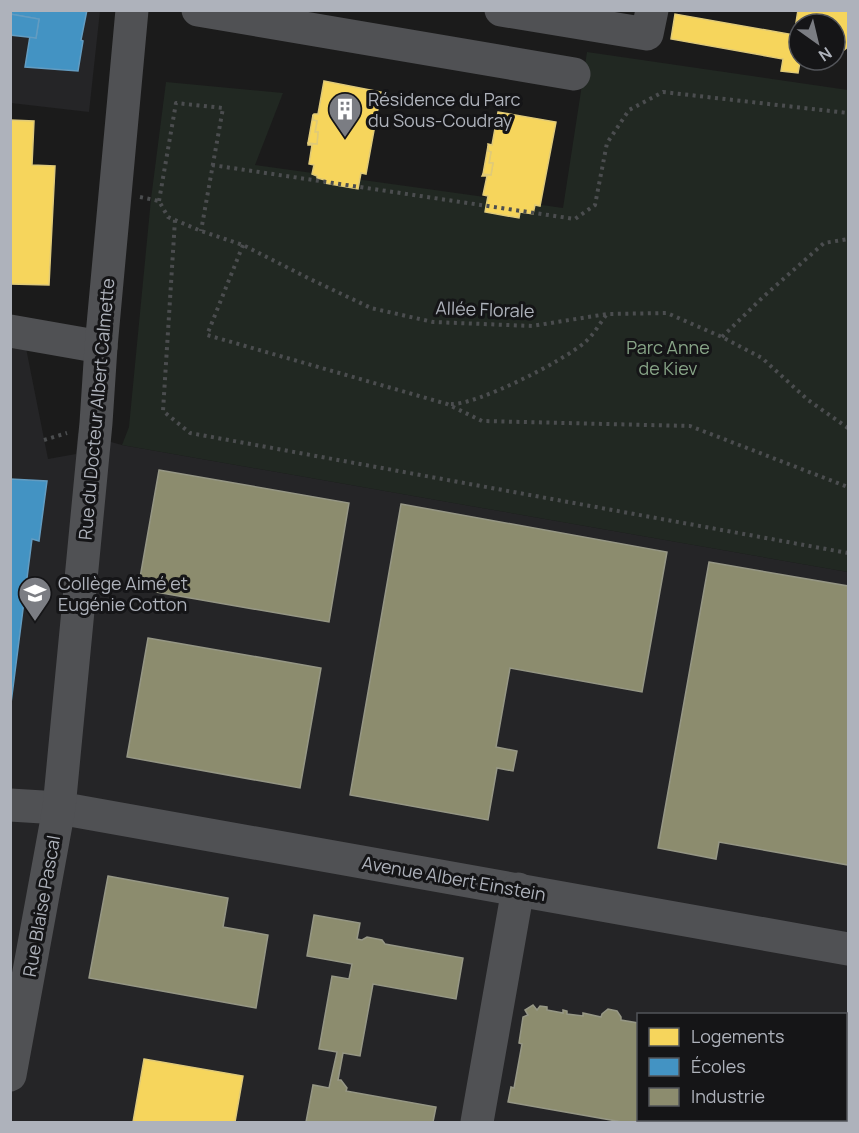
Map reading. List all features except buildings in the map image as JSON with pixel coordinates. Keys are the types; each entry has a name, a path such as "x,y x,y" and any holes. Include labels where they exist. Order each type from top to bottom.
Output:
{"street":[{"name":"Rue du Docteur Albert Calmette","path":"59,808 95,435 132,10"},
{"path":"198,10 574,74"},
{"path":"501,10 647,34 652,10"},
{"path":"10,331 101,347"},
{"name":"Avenue Albert Einstein","path":"10,806 59,808 849,949"},
{"name":"Rue Blaise Pascal","path":"10,1075 59,808"},
{"path":"477,1122 518,889"}],"path":[{"path":"213,165 575,219 595,205 607,143 629,110 663,92 849,113"},
{"path":"116,193 159,201 176,103 223,108 201,231"},
{"name":"Allée Florale","path":"159,201 168,217 243,245 371,308 434,322 532,326 607,314 667,313 722,337 762,358 808,400 849,428"},
{"path":"175,220 163,411 190,433 849,553"},
{"path":"722,337 824,243 849,238"},
{"path":"243,245 207,335 447,404 482,421 690,426 849,487"},
{"path":"447,404 459,404 501,389 554,362 584,343 607,314"}],"shaded area":[{"path":"11,11 100,11 89,112 11,103"},
{"path":"10,345 26,348 48,459 76,454 78,433 122,445 848,572 848,1122 11,1122"}],"green space":[{"name":"Parc Anne de Kiev","path":"587,52 848,90 848,572 122,445 129,427 151,199 166,82 283,93 255,165 563,208"}],"place":[{"name":"Résidence du Parc du Sous-Coudray","path":"345,138"},
{"name":"Collège Aimé et Eugénie Cotton","path":"35,622"}]}
